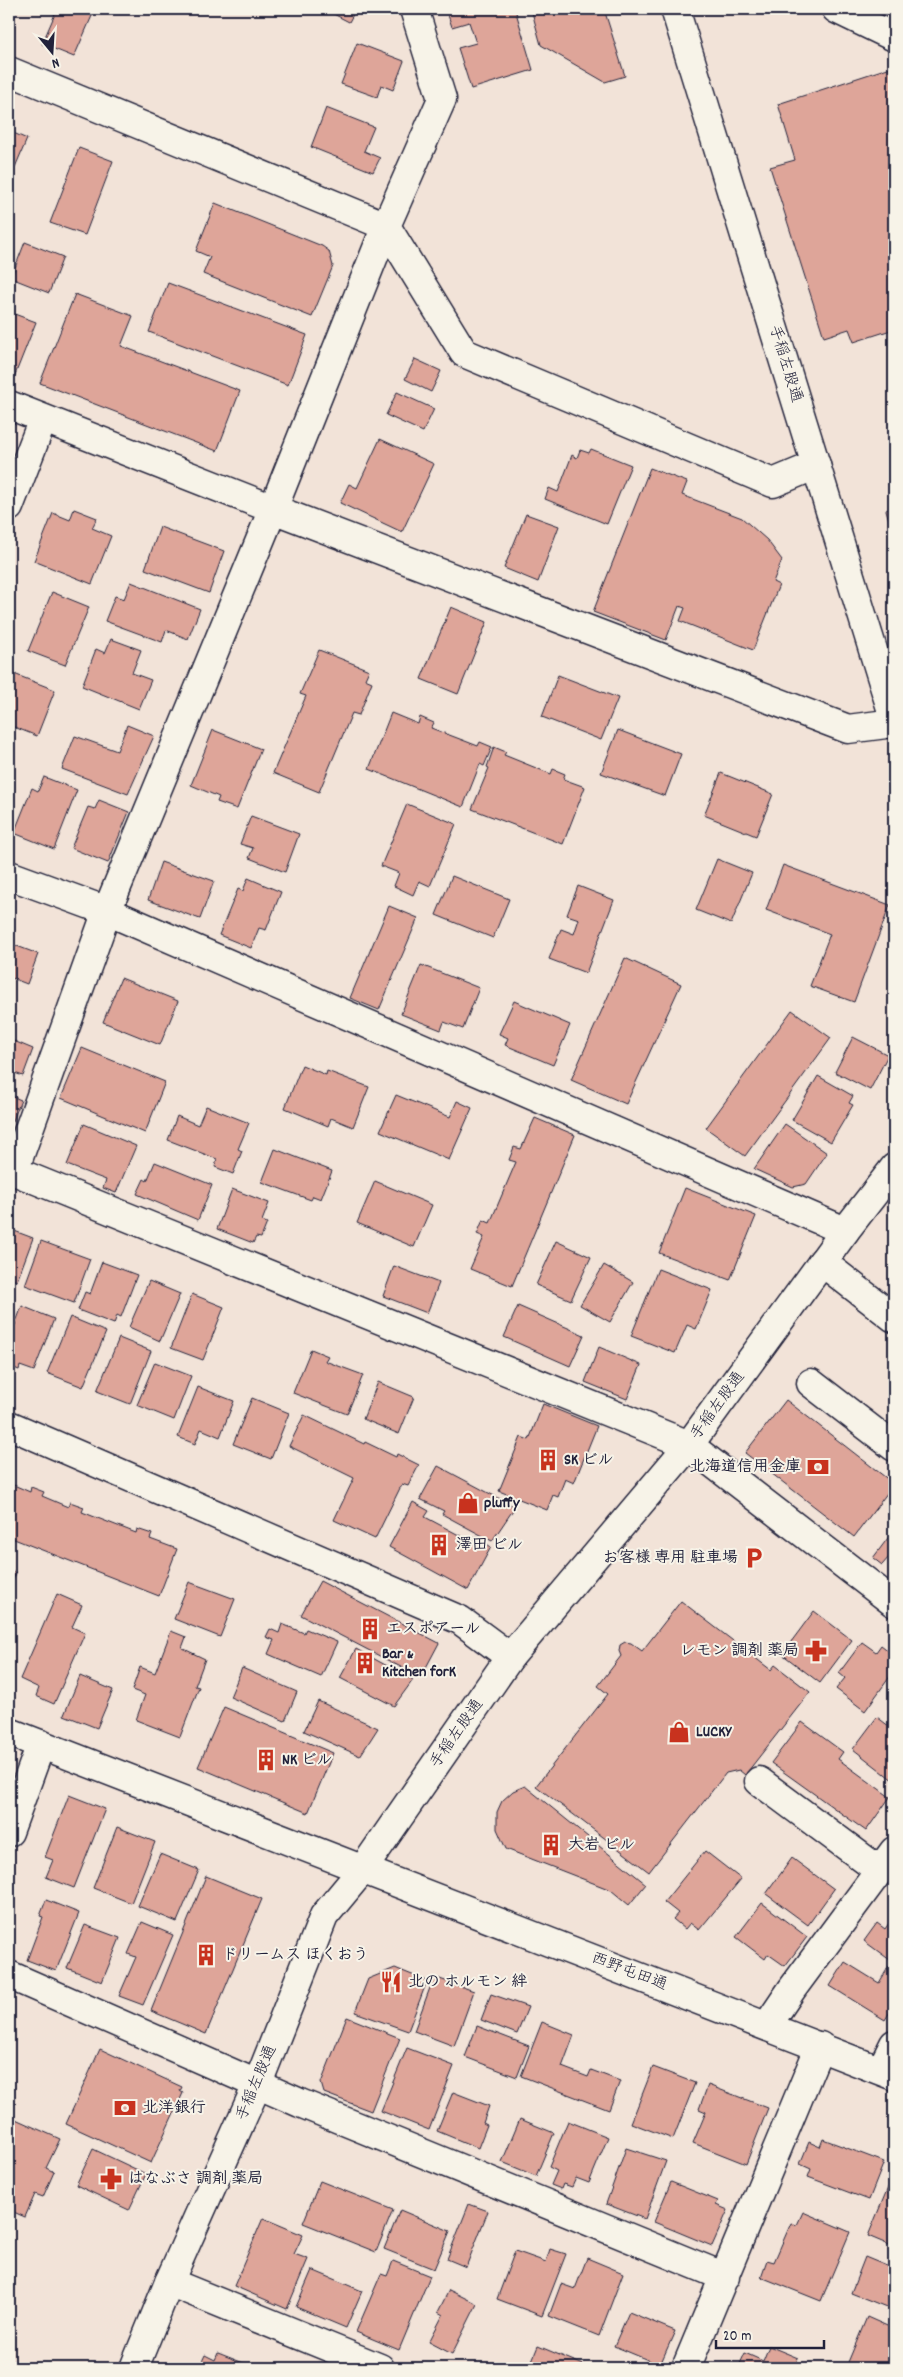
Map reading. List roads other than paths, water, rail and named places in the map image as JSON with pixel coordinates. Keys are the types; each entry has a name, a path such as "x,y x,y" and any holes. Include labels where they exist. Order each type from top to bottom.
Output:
{"street":[{"path":"414,9 442,99 386,226 274,509 106,911 11,1170 689,1445 894,1603"},
{"name":"手稲左股通","path":"675,9 894,718"},
{"path":"836,9 894,37"},
{"path":"9,71 386,226 464,353 773,483 816,465"},
{"path":"9,405 848,730 894,723"},
{"path":"9,507 44,418"},
{"path":"9,875 106,911 845,1231"},
{"name":"手稲左股通","path":"134,2368 169,2282 258,2083 324,1916 363,1869 510,1657 689,1445 822,1262 894,1168"},
{"path":"822,1262 894,1318"},
{"path":"810,1383 894,1447"},
{"path":"9,1425 460,1620 510,1657"},
{"name":"西野屯田通","path":"9,1732 888,2073"},
{"path":"9,1832 41,1744"},
{"path":"759,1781 887,1861 792,1989 767,2026"},
{"path":"9,1975 300,2103 725,2277"},
{"path":"888,2073 894,2044"},
{"path":"686,2368 820,2046"},
{"path":"169,2282 380,2368"}],"place":[{"name":"SK ビル","path":"548,1460"},
{"name":"北海道信用金庫","path":"818,1467"},
{"name":"pluffy","path":"468,1503"},
{"name":"澤田 ビル","path":"439,1545"},
{"name":"お客様 専用 駐車場","path":"754,1558"},
{"name":"エスポアール","path":"370,1629"},
{"name":"レモン 調剤 薬局","path":"816,1651"},
{"name":"Bar & Kitchen forK","path":"365,1663"},
{"name":"LUCKY","path":"679,1732"},
{"name":"NK ビル","path":"266,1760"},
{"name":"大岩 ビル","path":"551,1845"},
{"name":"ドリームス ほくおう","path":"206,1955"},
{"name":"北の ホルモン 絆","path":"391,1982"},
{"name":"北洋銀行","path":"125,2108"},
{"name":"はなぶさ 調剤 薬局","path":"111,2179"}]}
